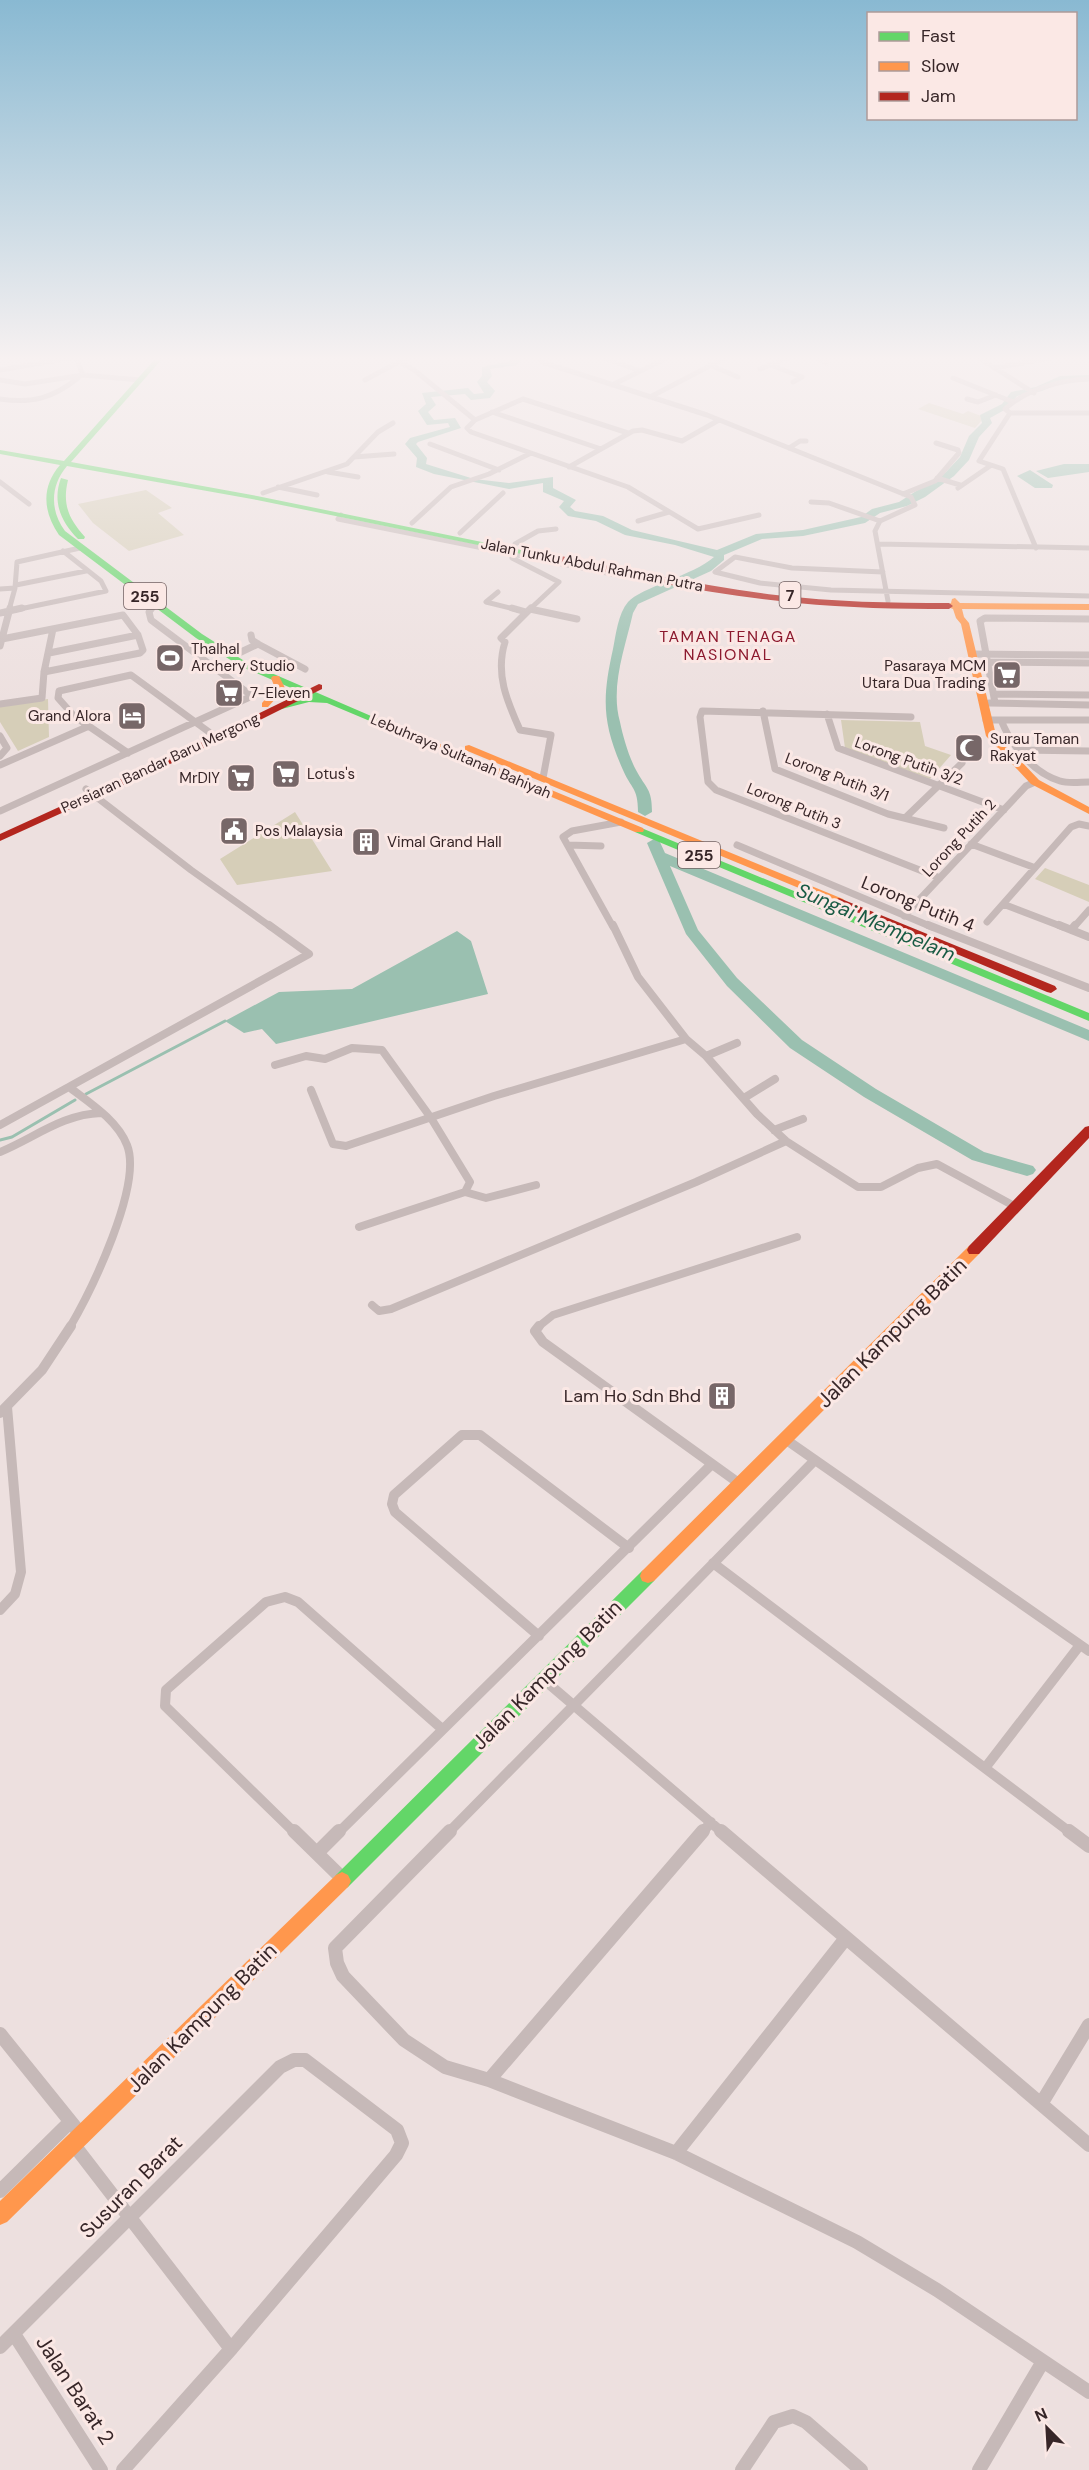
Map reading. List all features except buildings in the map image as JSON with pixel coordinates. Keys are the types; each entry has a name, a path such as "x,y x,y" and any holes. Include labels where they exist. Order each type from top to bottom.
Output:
{"main road":[{"path":"55,473 59,479"},
{"path":"59,479 63,473"},
{"path":"59,479 73,473"},
{"name":"Jalan Tunku Abdul Rahman Putra","path":"127,473 637,574 792,591 887,596 962,611"},
{"name":"Jalan Tunku Abdul Rahman Putra","path":"141,473 270,490 460,533 510,549 820,603 935,607 962,611 1035,599 1089,602"},
{"name":"Lebuhraya Sultanah Bahiyah","path":"59,479 48,497 50,513 55,526 80,548 199,636 243,664 276,678 310,687 543,778 1089,1017"},
{"name":"Lebuhraya Sultanah Bahiyah","path":"59,479 59,503 73,531 241,652 340,705 621,822 1089,1005"},
{"path":"962,611 971,614 996,607 1089,607"},
{"path":"962,611 983,655 988,703 987,720 996,744 1035,782 1089,811"},
{"path":"269,707 280,688 276,678"},
{"name":"Persiaran Bandar Baru Mergong","path":"0,829 90,792 310,687"},
{"path":"269,707 309,699 340,705"},
{"name":"Persiaran Bandar Baru Mergong","path":"0,838 209,732 269,707"},
{"name":"Jalan Kampung Batin","path":"0,2215 79,2141 740,1484 1016,1207 1089,1130"}],"street":[{"path":"270,490 318,473"},
{"path":"337,473 358,477"},
{"path":"412,523 451,487 490,473"},
{"path":"587,473 628,487 694,528 702,529 759,514"},
{"path":"811,502 828,503 880,521 915,505 913,499 852,473"},
{"path":"903,494 940,480 944,473"},
{"path":"940,480 959,487 979,473"},
{"path":"1006,473 1036,548"},
{"path":"0,482 28,504"},
{"path":"270,490 317,495"},
{"path":"460,533 503,493"},
{"path":"638,521 669,512"},
{"path":"880,521 875,531 887,596 1035,599 1089,596"},
{"path":"543,778 551,735 520,730 501,676 501,655 505,642 501,638 559,582 510,549 538,531 556,530"},
{"path":"878,544 1089,548"},
{"path":"44,672 140,653 142,650 138,635 123,615 1,642 15,587 17,562 80,548"},
{"path":"0,613 106,591 101,581 63,551"},
{"path":"792,591 715,572 729,558 735,557 792,568 883,572"},
{"path":"0,589 87,571"},
{"path":"498,592 486,602 576,618"},
{"path":"0,811 252,696 149,617 149,612 156,603"},
{"path":"988,703 994,694 983,655 980,621 982,619 1089,619"},
{"path":"0,704 42,698 44,672 53,629"},
{"path":"49,654 138,635"},
{"path":"251,635 252,640 258,644 305,669"},
{"path":"176,638 199,636"},
{"path":"241,652 258,644"},
{"path":"983,655 1089,653"},
{"path":"983,655 1089,663"},
{"path":"128,753 74,716 58,698 59,691 131,675 209,732"},
{"path":"994,694 1089,696"},
{"path":"988,703 1089,705"},
{"name":"Lorong Putih 3","path":"763,711 702,711 700,717 710,786 940,878"},
{"path":"763,711 911,717"},
{"name":"Lorong Putih 3/1","path":"763,711 775,769 936,829 944,828"},
{"name":"Lorong Putih 3/2","path":"827,714 838,748 1004,810"},
{"path":"987,720 1089,720"},
{"path":"1001,720 1006,734 1019,750 1051,777 1063,782 1089,782"},
{"path":"0,765 89,726"},
{"path":"0,736 7,748 0,756"},
{"path":"1019,750 1089,751"},
{"path":"905,818 963,763"},
{"name":"Lorong Putih 2","path":"904,916 1026,786 1035,782"},
{"path":"0,1125 309,954 191,870 90,792"},
{"path":"621,822 572,831 563,837 619,937 638,977 686,1039 706,1056 774,1130 786,1141 858,1187 872,1190 886,1187 927,1165 937,1164 1016,1207"},
{"path":"987,922 1033,867 1071,827 1079,824 1089,826"},
{"path":"971,844 1033,867"},
{"path":"568,845 601,846"},
{"name":"Lorong Putih 4","path":"737,845 904,916 1089,988"},
{"path":"1003,904 1089,937"},
{"path":"1071,930 1089,910"},
{"path":"311,1090 333,1144 339,1146 494,1096 686,1039"},
{"path":"706,1056 736,1043"},
{"path":"275,1065 315,1053 325,1059 345,1050 375,1047 384,1052 431,1118 470,1182 465,1192"},
{"path":"744,1098 775,1079"},
{"path":"0,1610 16,1593 21,1572 3,1410 30,1384 58,1347 106,1256 120,1216 131,1166 128,1144 101,1113 69,1087"},
{"path":"0,1152 15,1147 70,1116 86,1112 101,1113"},
{"path":"774,1130 803,1119"},
{"path":"372,1305 379,1311 391,1309 696,1182 786,1141"},
{"path":"359,1227 465,1192 479,1197 494,1198 536,1185"},
{"path":"740,1484 543,1342 535,1331 539,1325 553,1315 797,1237"},
{"path":"539,1636 395,1512 392,1504 394,1495 462,1435 480,1435 629,1548"},
{"path":"784,1439 1085,1648 985,1768"},
{"path":"815,1460 335,1948 337,1963 343,1976 405,2040 445,2067 489,2080 676,2153 857,2242 937,2290 1042,2363 1089,2392"},
{"path":"317,1853 441,1728 539,1636 712,1464"},
{"path":"713,1563 1089,1846"},
{"path":"342,1878 165,1706 166,1690 266,1602 285,1597 298,1602 441,1728"},
{"path":"543,1679 1089,2145"},
{"path":"489,2080 711,1822"},
{"path":"676,2153 846,1938"},
{"path":"1041,2104 1089,2025"},
{"path":"0,2034 70,2122 79,2141 130,2217 231,2349 123,2470"},
{"name":"Susuran Barat","path":"0,2347 280,2067 294,2060 305,2060 397,2130 402,2143 396,2155 231,2349"},
{"path":"0,2192 70,2122"},
{"name":"Jalan Barat 2","path":"14,2334 101,2470"},
{"path":"979,2470 1042,2363"},
{"path":"742,2470 774,2422 793,2416 806,2422 861,2470"}],"shaded area":[{"path":"1023,473 1035,473 1053,485 1052,488 1035,488 1017,476"},
{"path":"1040,473 1080,473 1048,478"},
{"path":"146,490 172,508 158,513 184,535 129,551 93,523 78,504"},
{"path":"48,699 49,737 18,751 0,722 0,705"},
{"path":"841,720 920,722 925,746 951,755 930,779 845,748"},
{"path":"295,812 332,871 237,885 220,859"},
{"path":"1045,868 1089,885 1089,902 1035,879"},
{"path":"457,931 471,941 488,994 276,1044 262,1029 244,1033 225,1021 279,992 352,989"}],"waterway":[{"path":"444,473 469,479"},
{"path":"718,554 760,536 803,533 865,520 876,511 903,504 921,495 950,473"},
{"path":"478,481 509,486 549,479 547,490 571,500 564,507 572,514 599,518 629,533 677,542 718,554"},
{"name":"Sungai Mempelam","path":"645,812 645,798 639,782 630,772 613,722 610,704 611,685 627,613 634,602 707,569 720,558 718,554"},
{"name":"Sungai Mempelam","path":"654,843 659,856"},
{"name":"Sungai Mempelam","path":"659,856 1089,1036"},
{"path":"659,856 691,931 732,982 796,1044 870,1093 978,1156 1027,1170"},
{"path":"86,1094 225,1021"},
{"path":"0,1140 12,1137 75,1100"}],"traffic: fast":[{"path":"58,473 52,487 50,503 53,518 62,533 199,636 243,664 380,722"},
{"path":"119,473 257,498 556,558"},
{"path":"64,480 61,497 63,512 70,525 81,537"},
{"path":"273,710 309,699 323,701"},
{"path":"639,830 1089,1017"},
{"path":"342,1881 648,1576"}],"traffic: slow":[{"path":"955,601 960,618 965,623 991,736 1035,782 1089,811"},
{"path":"949,606 1089,607"},
{"path":"265,705 280,688 276,678"},
{"path":"380,722 639,830"},
{"path":"469,748 839,901"},
{"path":"648,1576 974,1250"},
{"path":"0,2215 342,1881"}],"traffic: jam":[{"path":"556,558 638,575 776,598 862,605 949,606"},
{"path":"0,838 188,752 319,687"},
{"path":"839,901 1051,989"},
{"path":"974,1250 1089,1130"}],"place":[{"name":"Thalhal Archery Studio","path":"170,658"},
{"name":"Pasaraya MCM Utara Dua Trading","path":"1007,675"},
{"name":"7-Eleven","path":"229,693"},
{"name":"Grand Alora","path":"132,716"},
{"name":"Surau Taman Rakyat","path":"969,748"},
{"name":"Lotus's","path":"286,774"},
{"name":"MrDIY","path":"241,778"},
{"name":"Pos Malaysia","path":"234,831"},
{"name":"Vimal Grand Hall","path":"366,842"},
{"name":"Lam Ho Sdn Bhd","path":"722,1396"}],"district":[{"name":"TAMAN TENAGA NASIONAL","path":"728,645"}]}
